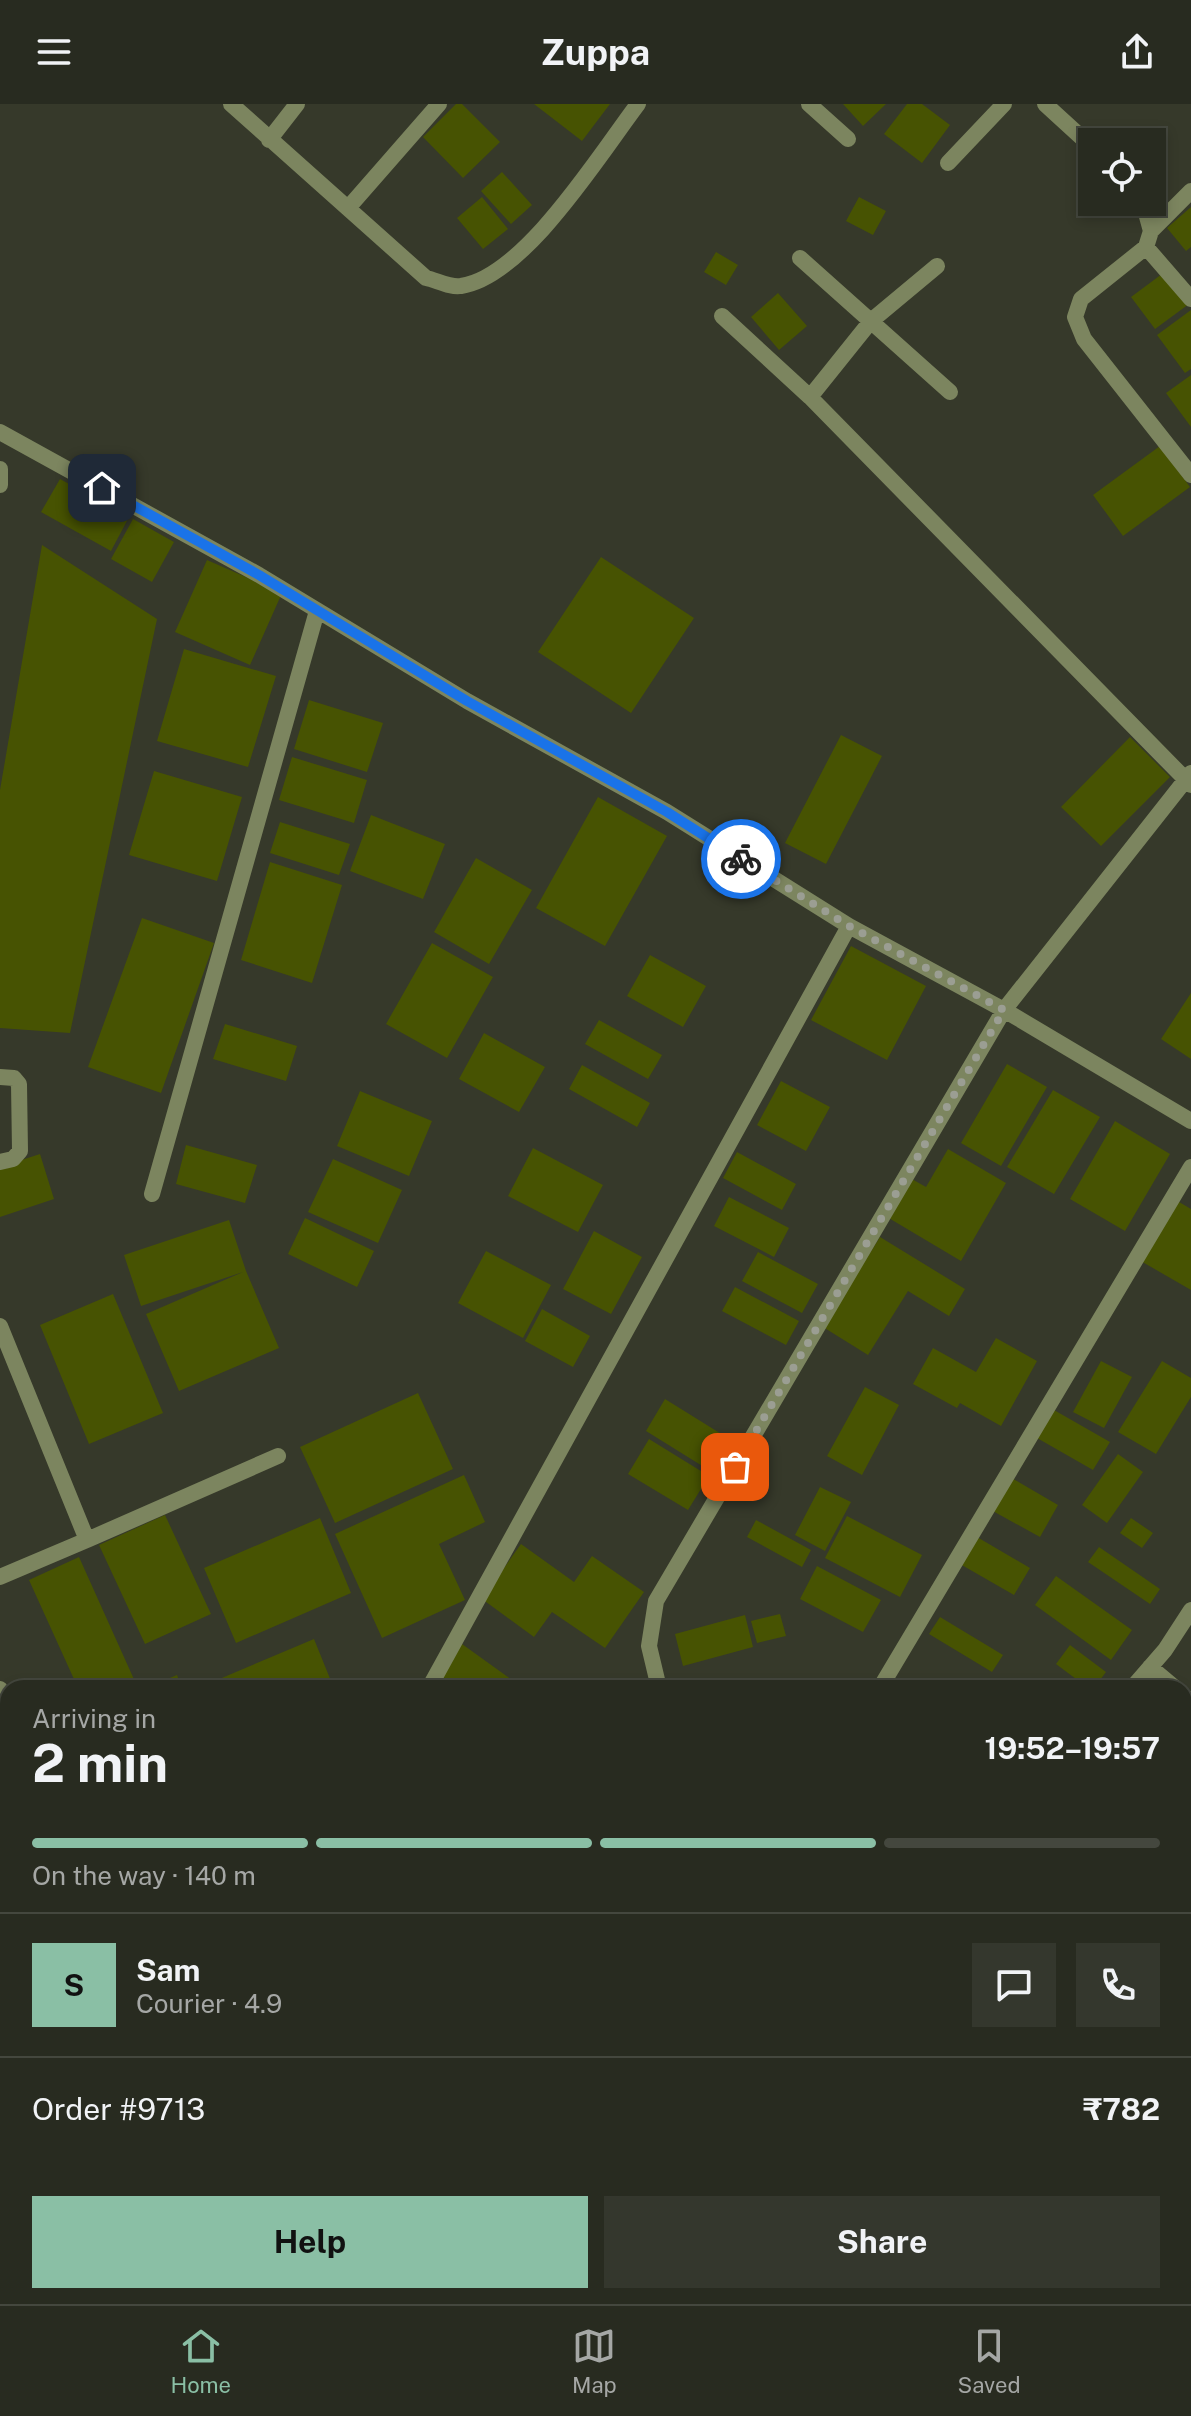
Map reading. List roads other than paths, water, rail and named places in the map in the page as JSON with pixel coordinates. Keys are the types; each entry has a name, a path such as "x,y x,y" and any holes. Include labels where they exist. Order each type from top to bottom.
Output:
{"street":[{"path":"231,104 426,278 459,287 486,278 527,248 638,104"},
{"path":"269,140 297,104"},
{"path":"348,208 439,104"},
{"path":"809,104 848,139"},
{"path":"948,163 1004,104"},
{"path":"1045,104 1078,134"},
{"path":"1191,191 1149,239 1081,299 1075,317 1084,339 1191,475"},
{"path":"1145,216 1149,239 1191,299"},
{"path":"800,258 950,392"},
{"path":"810,397 871,321 937,266"},
{"path":"657,1680 649,1646 656,1601 1004,1010 1189,779 810,397 722,316"},
{"path":"0,432 317,611 467,701 667,812 849,926 1004,1010 1191,1121"},
{"path":"0,469 0,485"},
{"path":"152,1194 317,611"},
{"path":"433,1680 849,926"},
{"path":"0,1077 14,1078 19,1084 20,1151 13,1159 0,1162"},
{"path":"885,1680 1191,1167"},
{"path":"0,1326 87,1540"},
{"path":"0,1577 278,1456"},
{"path":"1139,1680 1191,1610"},
{"path":"1150,1667 1165,1680"}]}
